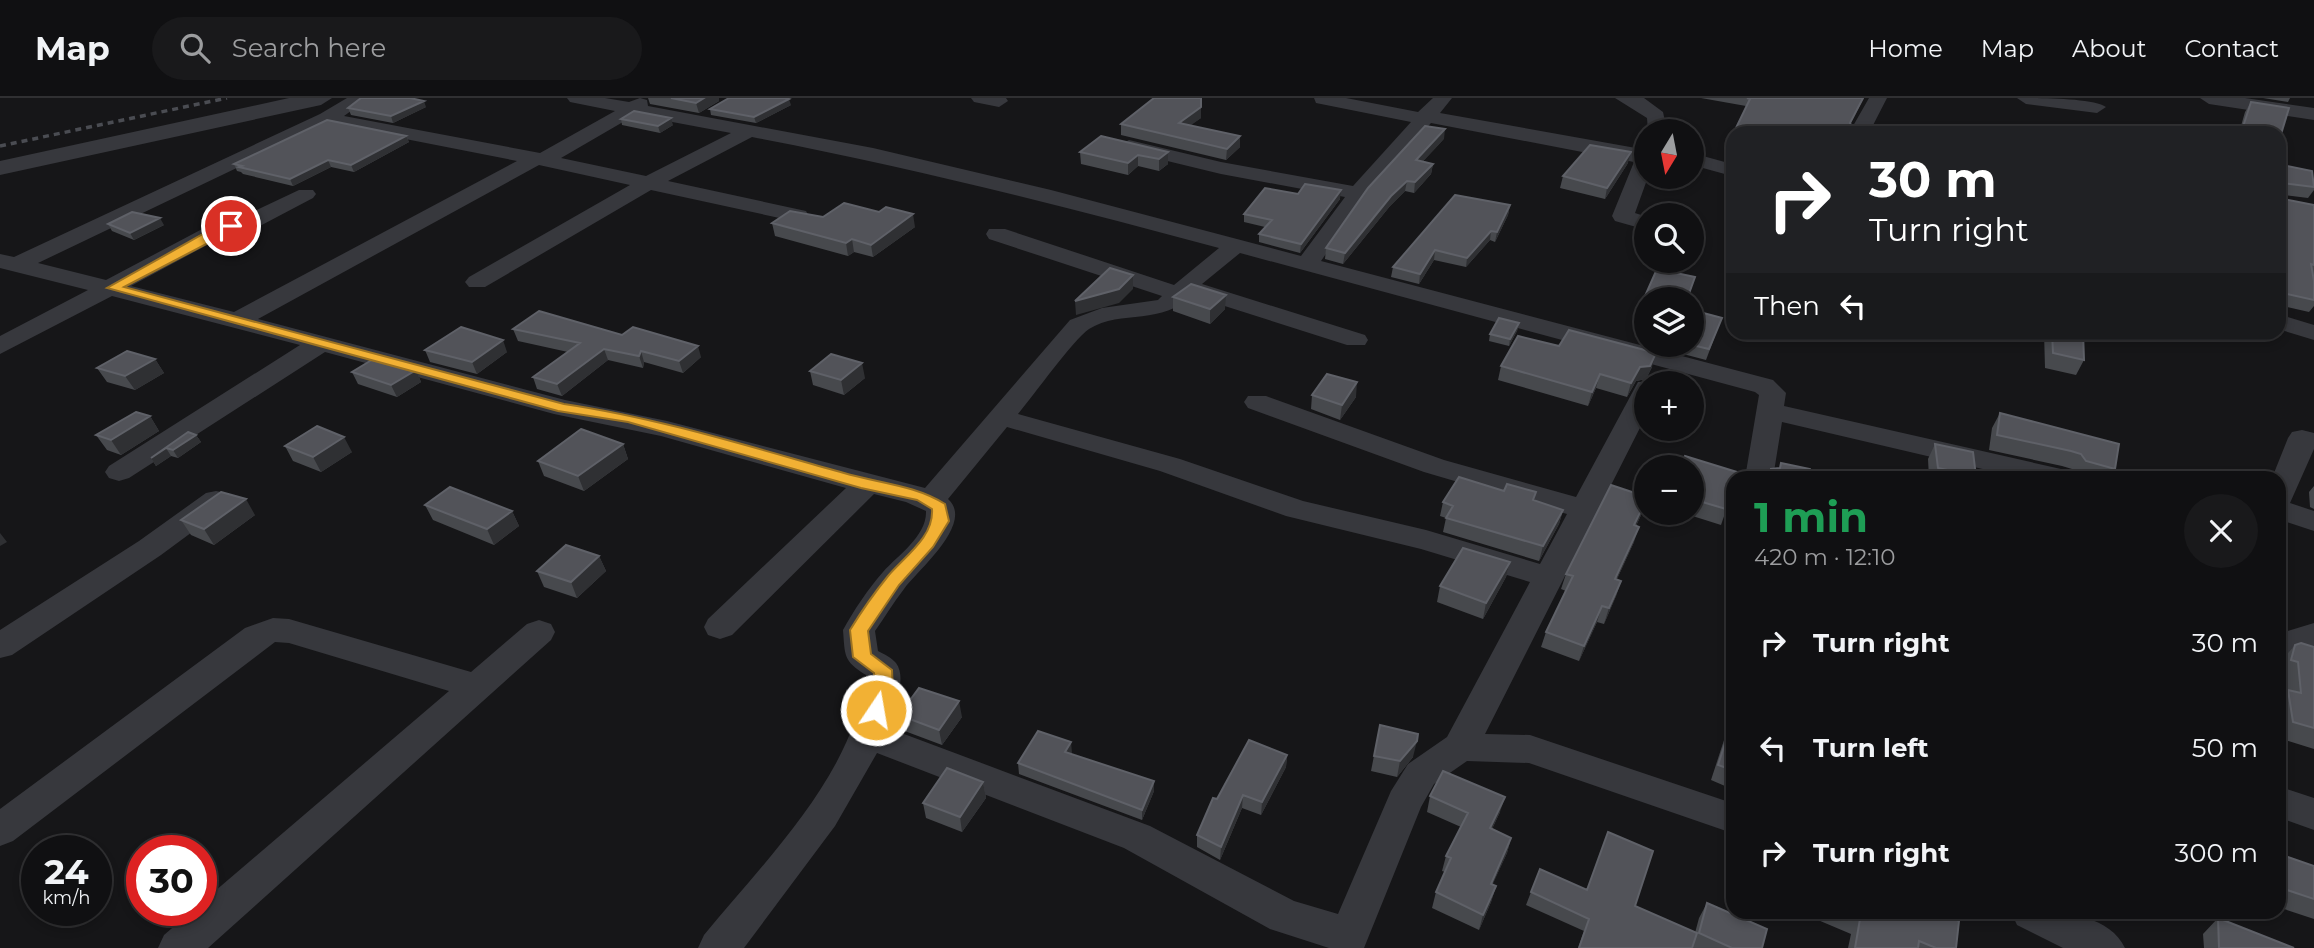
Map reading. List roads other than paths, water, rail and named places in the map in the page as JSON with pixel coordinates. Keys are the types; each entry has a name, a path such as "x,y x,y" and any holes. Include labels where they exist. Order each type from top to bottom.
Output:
{"street":[{"path":"0,169 324,108 360,98"},
{"path":"576,98 642,103 747,132 873,154 1044,194 1770,389 1773,393 1760,471"},
{"path":"980,98 999,101"},
{"path":"1306,265 1358,193 1443,98"},
{"path":"1863,126 1878,98"},
{"path":"2026,98 2096,109"},
{"path":"2209,98 2314,114"},
{"path":"1323,99 1634,155"},
{"path":"1634,99 1656,119"},
{"path":"237,320 642,103"},
{"path":"9,263 324,108 647,184 798,216"},
{"path":"477,282 647,184 747,132"},
{"path":"1112,142 1221,168 1358,193"},
{"path":"1704,162 1726,168"},
{"path":"1634,181 1633,194 1623,216 1634,220"},
{"path":"0,346 214,232 250,222 306,194"},
{"path":"997,234 1356,340"},
{"path":"930,501 1079,325 1102,315 1156,309 1170,303 1236,246"},
{"path":"9,263 237,320 563,408 629,418 866,485 922,496 940,507 941,521 928,543 893,581 859,630 862,657 883,670 884,691 867,735 830,803 719,948"},
{"path":"2286,324 2314,333"},
{"path":"119,472 321,343"},
{"path":"1655,371 1662,358"},
{"path":"1257,402 1434,466 1584,509"},
{"path":"1770,411 2031,471"},
{"path":"867,735 1137,837 1284,916 1346,942 1410,792 1421,774 1460,747 1634,413"},
{"path":"1001,417 1170,465 1296,509 1426,540 1548,577"},
{"path":"2286,479 2302,438 2314,441"},
{"path":"720,627 866,485"},
{"path":"0,646 129,559 150,548 224,493"},
{"path":"2286,512 2314,521"},
{"path":"0,830 257,636 272,630 289,631 476,686"},
{"path":"179,948 539,632"},
{"path":"2286,644 2314,635"},
{"path":"1460,747 1530,749 1726,816"},
{"path":"2044,919 2090,945"}],"railway":[{"path":"0,146 227,98"}]}
